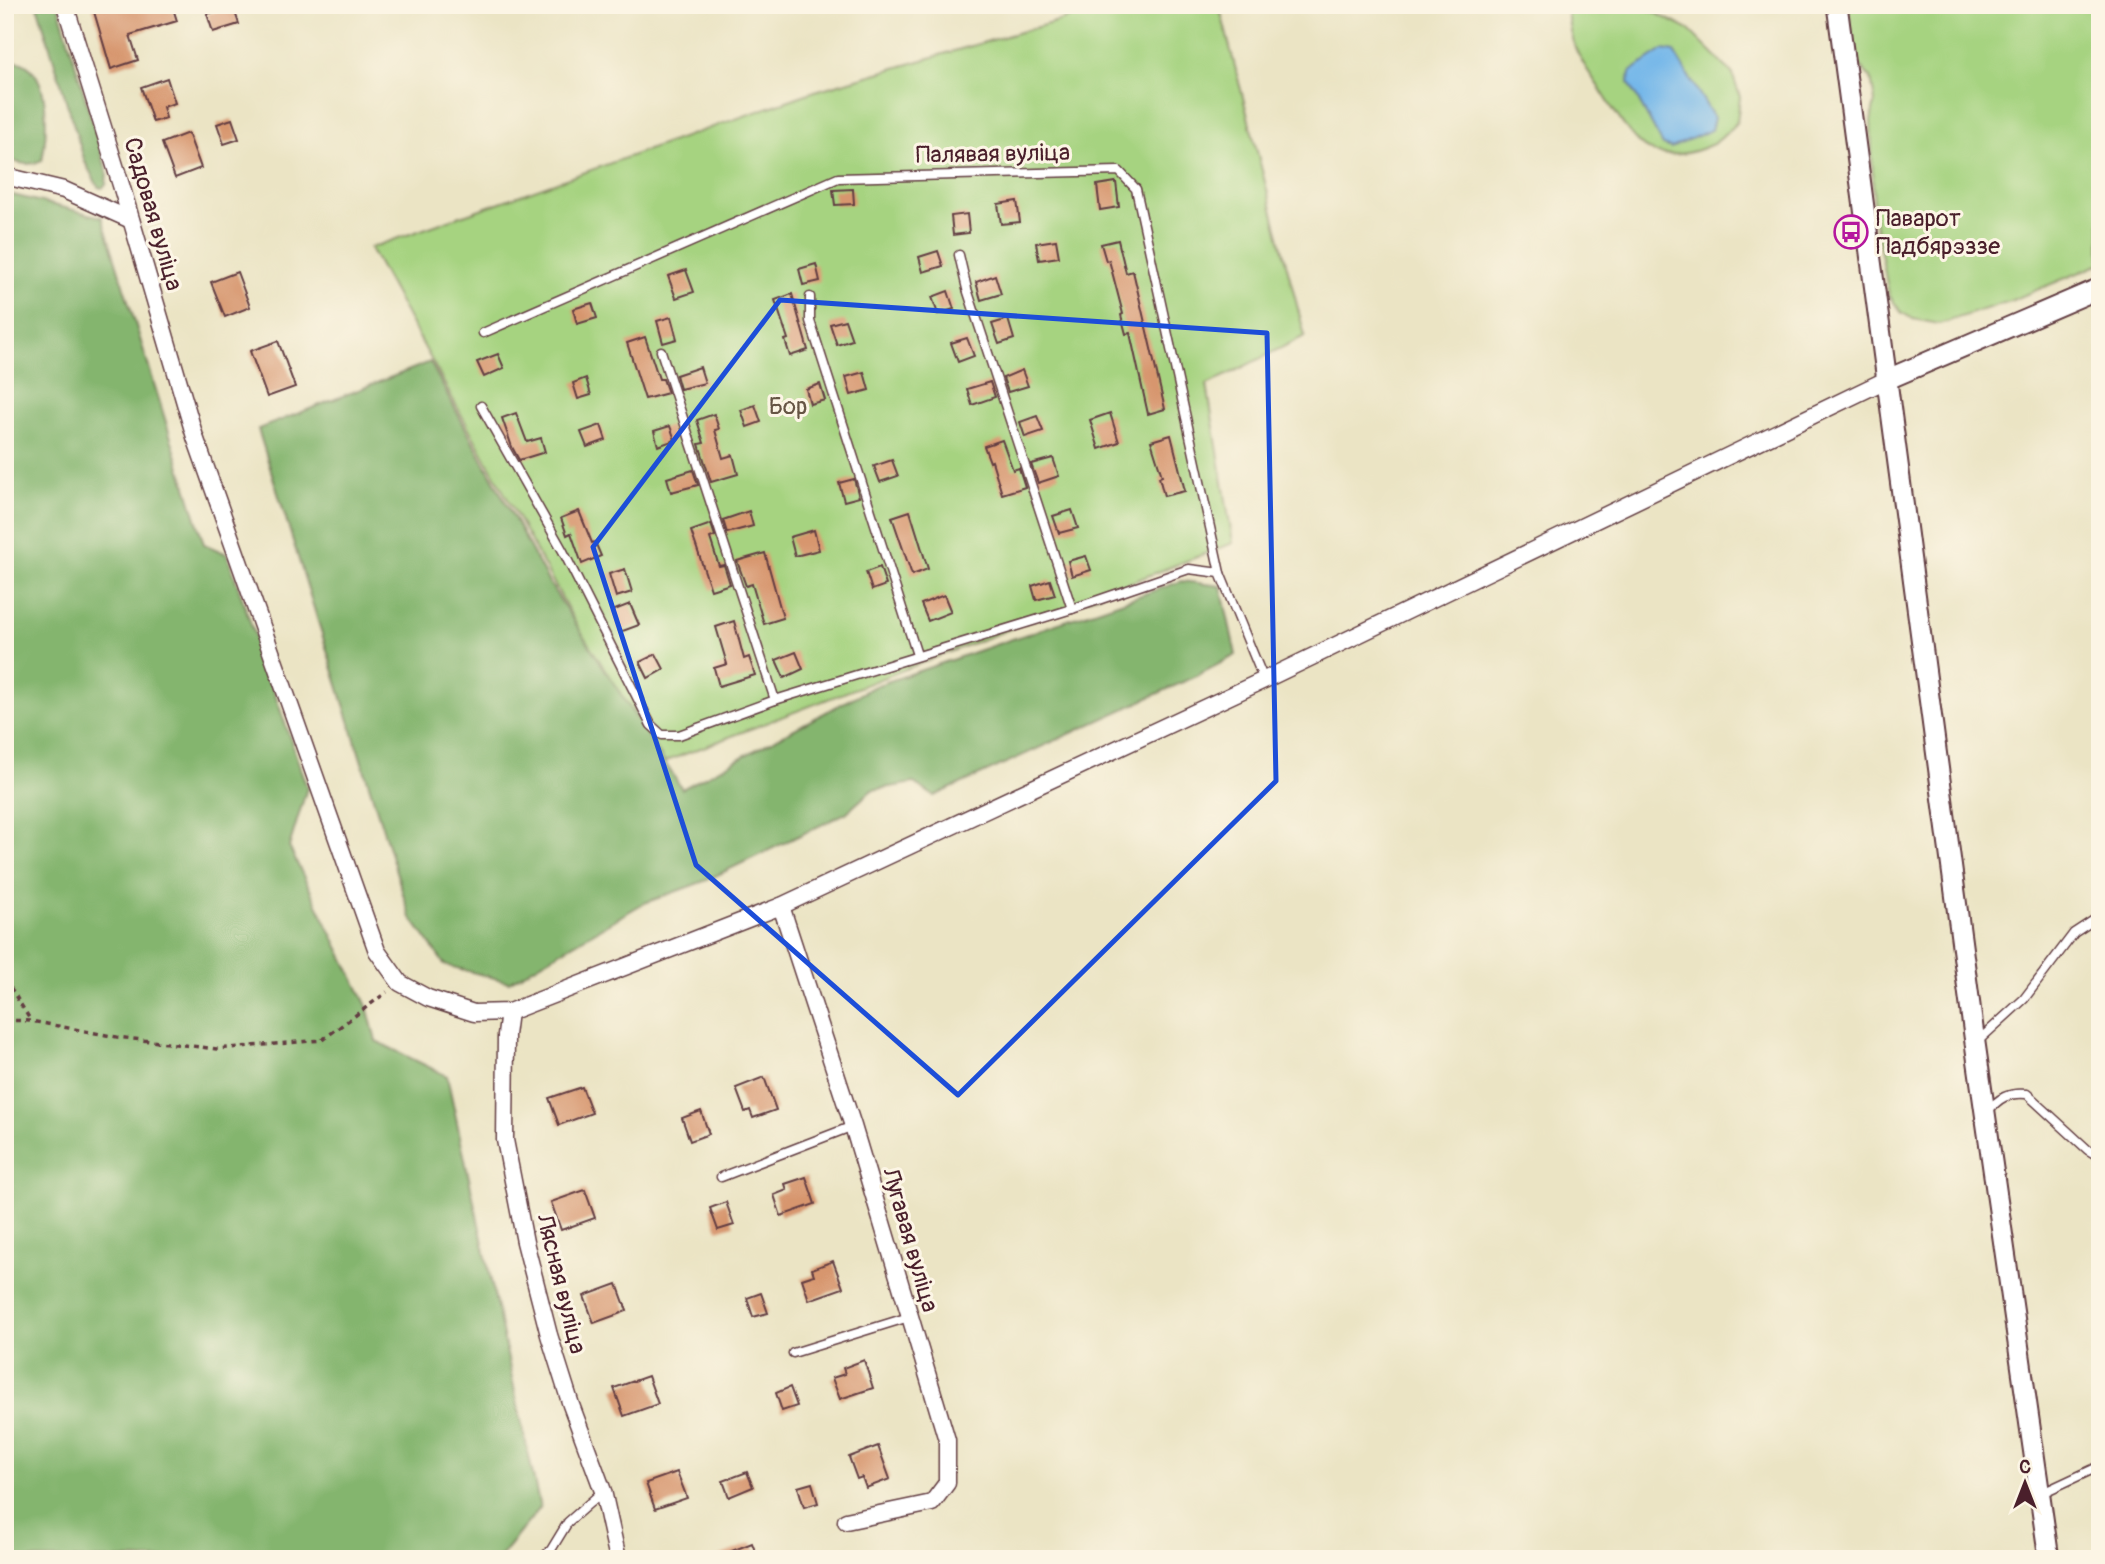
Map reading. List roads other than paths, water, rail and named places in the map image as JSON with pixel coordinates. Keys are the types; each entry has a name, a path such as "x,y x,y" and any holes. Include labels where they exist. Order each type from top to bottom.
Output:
{"street":[{"name":"Садовая вуліца","path":"65,5 195,437 377,951 400,983 428,998 474,1013 509,1012"},
{"path":"1827,5 1838,14 1975,1043 2049,1559"},
{"path":"5,176 64,190 131,220"},
{"path":"509,1012 781,906 1264,680 1888,379 2100,288"},
{"name":"Лугавая вуліца","path":"781,906 853,1126 947,1440 947,1483 932,1503 846,1521"},
{"name":"Лясная вуліца","path":"509,1012 506,1034 507,1153 525,1242 549,1335 571,1405 603,1491 618,1559"}],"lane":[{"name":"Палявая вуліца","path":"483,333 838,178 1119,171 1136,189 1220,573 1264,680"},
{"path":"959,255 967,289 1072,609"},
{"path":"810,297 810,321 917,655"},
{"path":"660,351 775,700"},
{"path":"481,406 564,551 651,724 662,735 679,735 775,700 1072,609 1189,569 1220,573"},
{"path":"1975,1043 2024,999 2074,933 2100,916"},
{"path":"1986,1115 1998,1099 2013,1093 2027,1094 2088,1150 2100,1157"},
{"path":"722,1177 853,1126"},
{"path":"793,1353 909,1317"},
{"path":"2040,1494 2100,1466"},
{"path":"541,1559 551,1550 568,1522 603,1491"}],"water":[{"path":"1663,50 1674,52 1714,118 1711,130 1671,148 1663,145 1629,83 1630,72"}],"place":[{"name":"Паварот Падбярэззе","path":"1851,232"}],"park label":[{"name":"Бор","path":"788,406"}]}
